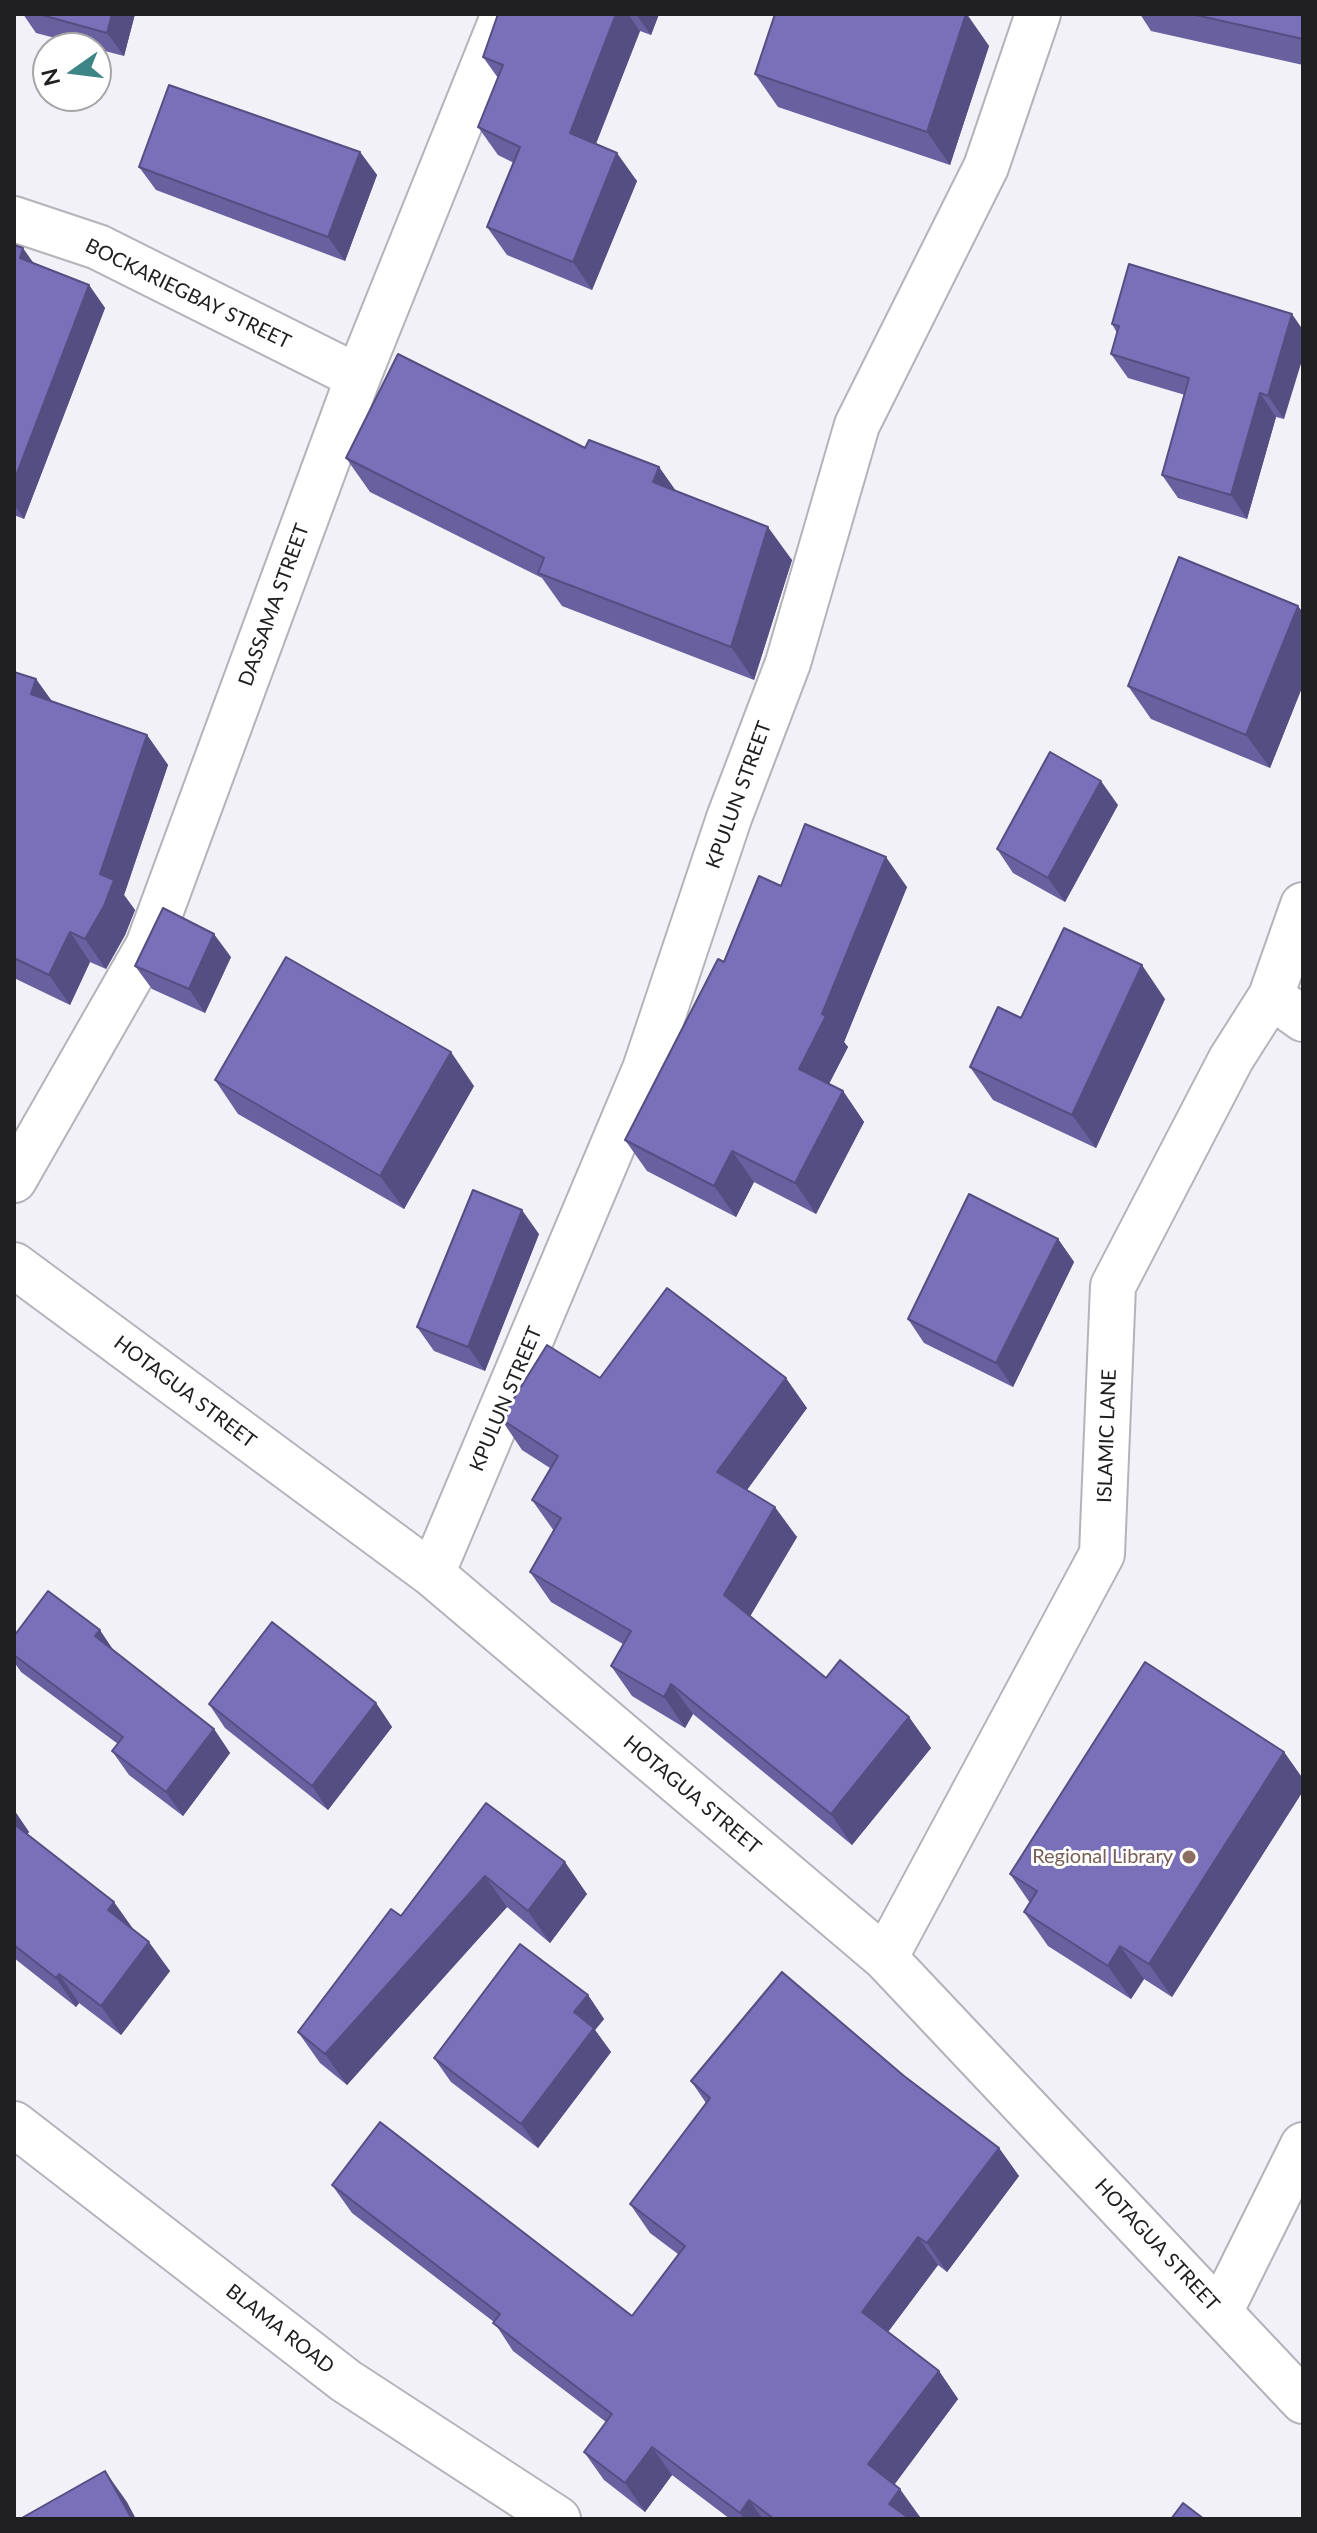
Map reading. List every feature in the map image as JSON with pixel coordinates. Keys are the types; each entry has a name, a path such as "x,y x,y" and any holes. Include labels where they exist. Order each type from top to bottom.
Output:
{"street":[{"name":"DASSAMA STREET","path":"14,1180 148,946 358,377 504,14"},
{"name":"KPULUN STREET","path":"432,1574 645,1069 729,818 788,663 857,425 986,167 1038,14"},
{"name":"BOCKARIEGBAY STREET","path":"14,219 98,247 358,377"},
{"name":"ISLAMIC LANE","path":"885,1958 1102,1554 1113,1286 1231,1059 1287,1008 1303,905"},
{"name":"HOTAGUA STREET","path":"14,1265 432,1574 885,1958 1303,2401"},
{"name":"BLAMA ROAD","path":"14,2124 346,2381 558,2519"},
{"path":"1220,2312 1303,2145"}],"building":[{"path":"38,14 112,14 107,32"},
{"path":"498,14 616,14 570,133 617,153 573,262 487,227 520,147 478,127 503,65 483,57"},
{"path":"775,14 966,14 927,132 755,74"},
{"path":"1191,14 1303,14 1303,39"},
{"path":"169,85 360,152 328,237 139,167"},
{"path":"14,245 23,248 20,258 89,285 14,481"},
{"path":"1129,264 1292,314 1268,396 1260,393 1231,495 1162,475 1189,378 1111,354 1119,326 1112,324"},
{"path":"398,354 585,448 589,440 659,467 653,482 768,527 731,647 538,573 544,558 346,458"},
{"path":"1179,557 1298,606 1246,735 1128,686"},
{"path":"14,672 36,679 31,694 147,735 100,874 114,880 104,906 85,939 70,932 49,975 14,958"},
{"path":"1050,752 1101,781 1048,878 997,849"},
{"path":"805,824 886,857 822,1014 826,1016 799,1069 843,1091 795,1183 732,1151 714,1186 625,1140 718,959 724,962 759,876 781,886"},
{"path":"163,908 214,934 189,989 135,966"},
{"path":"1064,928 1142,965 1072,1115 970,1067 998,1007 1021,1018"},
{"path":"286,957 451,1052 380,1176 215,1080"},
{"path":"473,1190 522,1210 468,1347 417,1327"},
{"path":"969,1194 1058,1239 996,1363 908,1319"},
{"path":"667,1288 786,1378 717,1472 775,1507 724,1595 826,1678 840,1660 909,1717 831,1814 671,1684 664,1697 611,1666 631,1631 530,1572 561,1518 532,1500 558,1456 501,1419 547,1345 600,1378"},
{"path":"48,1591 100,1630 95,1636 214,1729 166,1792 112,1751 123,1737 14,1655 14,1636"},
{"path":"272,1622 376,1703 312,1786 209,1704"},
{"path":"1145,1662 1284,1752 1149,1964 1120,1946 1108,1966 1024,1912 1037,1891 1010,1874"},
{"path":"486,1803 565,1862 528,1911 485,1876 325,2054 298,2032 391,1909 401,1916"},
{"path":"14,1824 114,1902 108,1910 149,1942 101,2006 59,1974 56,1978 14,1945"},
{"path":"520,1944 588,1995 574,2012 594,2028 521,2124 434,2058"},
{"path":"782,1972 904,2076 999,2148 927,2243 918,2237 862,2312 939,2371 868,2464 900,2489 889,2504 910,2519 774,2519 749,2500 740,2513 652,2447 625,2483 584,2452 612,2414 493,2323 500,2314 332,2185 380,2122 632,2316 685,2246 630,2204 710,2098 691,2081"},
{"path":"105,2471 132,2519 20,2519"},
{"path":"1183,2503 1204,2519 1171,2519"}],"place":[{"name":"Regional Library","path":"1189,1857"}]}
